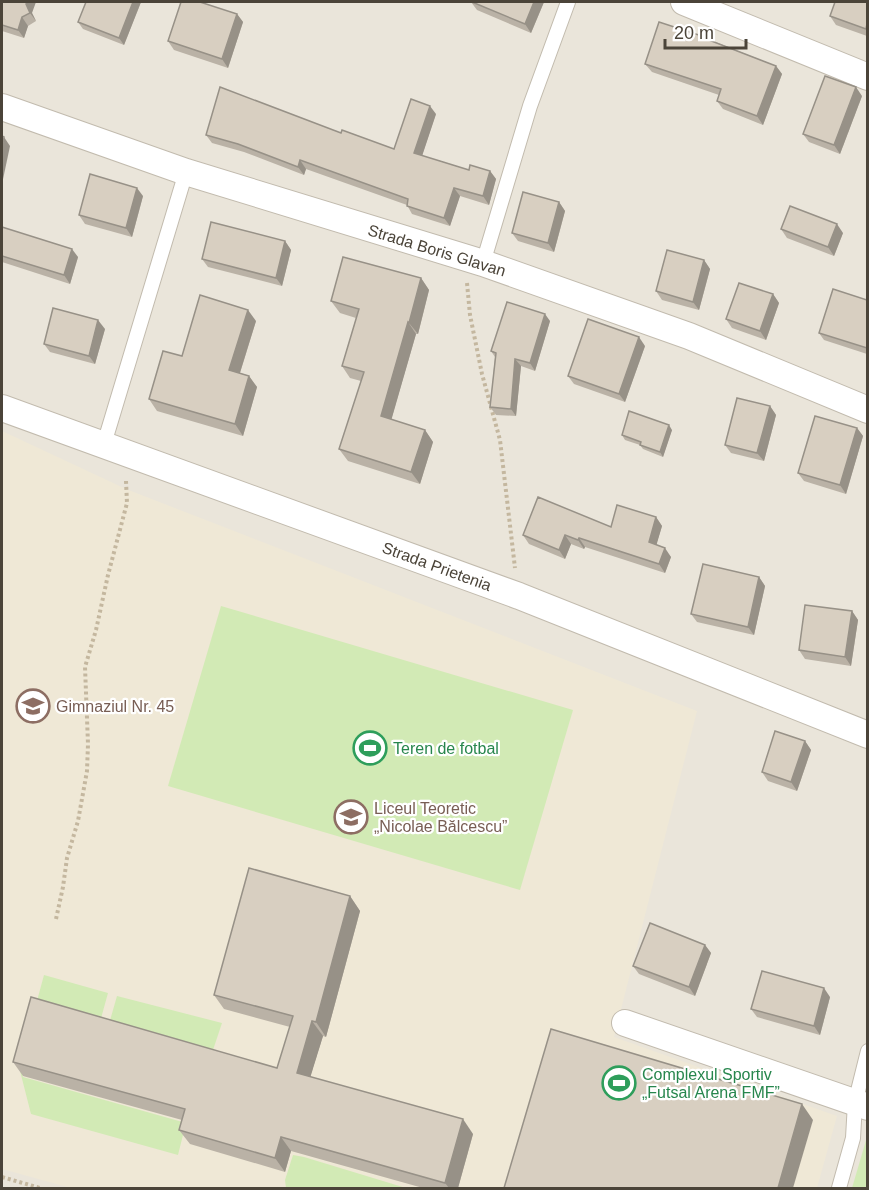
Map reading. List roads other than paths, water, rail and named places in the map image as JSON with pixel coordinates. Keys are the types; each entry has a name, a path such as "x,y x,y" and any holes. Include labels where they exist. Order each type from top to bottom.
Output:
{"street":[{"path":"684,2 867,77"},
{"name":"Strada Boris Glavan","path":"2,107 186,172 473,260 689,336 867,410"},
{"name":"Strada Prietenia","path":"2,408 519,596 867,735"},
{"path":"625,1023 861,1105"}],"lane":[{"path":"473,260 568,2"},
{"path":"104,444 186,172"},
{"path":"839,1188 861,1105 867,1052"}],"place":[{"name":"Gimnaziul Nr. 45","path":"33,706"},
{"name":"Teren de fotbal","path":"370,748"},
{"name":"Liceul Teoretic „Nicolae Bălcescu”","path":"351,817"},
{"name":"Complexul Sportiv „Futsal Arena FMF”","path":"619,1083"}]}
